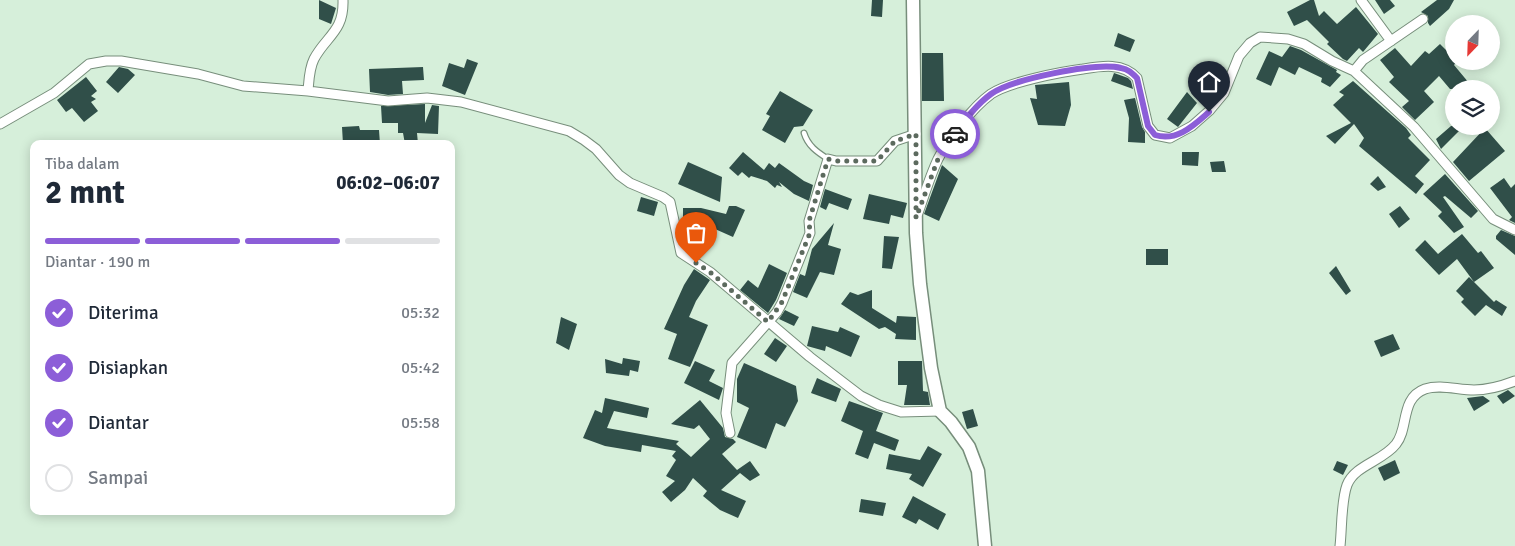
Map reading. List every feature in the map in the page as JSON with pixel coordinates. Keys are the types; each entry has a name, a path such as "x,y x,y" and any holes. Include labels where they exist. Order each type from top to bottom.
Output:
{"street":[{"path":"308,91 313,62 335,33 341,21 343,0"},
{"path":"913,0 916,218 920,284 931,368 940,411 951,422 969,447 978,471 985,546"},
{"path":"1361,0 1391,41"},
{"path":"1354,71 1363,60 1422,19"},
{"path":"916,218 938,159 972,110 991,94 1003,88 1056,72 1104,66 1122,68 1132,72 1137,78 1151,132 1155,135 1170,138 1192,126 1209,112 1224,93 1239,56 1250,43 1260,37 1288,38 1304,44 1332,61 1354,71 1414,127 1493,219 1515,230"},
{"path":"0,124 54,92 89,64 121,61 198,74 243,86 308,91 388,101 427,98 461,102 568,131 596,149 619,175 630,183 663,197 670,202 673,208 681,253 710,272 810,357 861,396 879,405 901,412 940,411"},
{"path":"730,433 726,413 732,363 768,322 782,302 810,233 809,221 828,159 836,161 877,161 895,141 916,134"},
{"path":"1340,546 1348,483 1356,472 1393,448 1398,442 1404,415 1410,402 1418,392 1435,388 1476,390 1494,388 1515,381"}],"lane":[{"path":"804,133 811,146 828,159"}],"building":[{"path":"319,0 336,8 331,24 319,19"},
{"path":"872,0 883,0 882,17 871,16"},
{"path":"1310,0 1314,0 1319,16 1324,11 1337,24 1356,7 1378,34 1363,52 1359,48 1347,61 1343,59 1327,44 1329,42 1307,20 1294,26 1287,12"},
{"path":"1375,0 1390,0 1395,6 1384,14"},
{"path":"1437,0 1454,0 1449,9 1430,26 1428,16 1421,12"},
{"path":"1118,33 1135,40 1130,52 1114,46"},
{"path":"1440,44 1445,49 1445,70 1458,70 1466,80 1445,80 1445,83 1439,76 1424,91 1434,102 1415,120 1402,107 1409,101 1389,82 1394,77 1380,60 1395,48 1411,66 1425,51 1429,54"},
{"path":"1290,46 1337,70 1336,72 1341,75 1330,87 1321,82 1322,78 1299,67 1295,75 1279,67 1271,86 1256,79 1269,51 1282,57"},
{"path":"922,53 943,53 944,101 922,101"},
{"path":"467,59 478,63 465,95 442,86 449,63 464,68"},
{"path":"119,67 128,69 135,75 118,93 106,82"},
{"path":"423,67 424,80 402,81 403,94 388,95 370,92 369,69"},
{"path":"1114,73 1128,78 1133,89 1111,81"},
{"path":"86,77 97,91 91,96 96,99 91,102 98,111 84,122 72,108 66,112 57,100"},
{"path":"1353,81 1406,128 1411,135 1408,138 1430,160 1415,176 1424,184 1416,194 1359,146 1364,138 1354,124 1335,144 1326,136 1351,123 1333,105 1344,95 1339,92"},
{"path":"1069,82 1071,105 1065,126 1038,125 1030,98 1037,99 1035,85"},
{"path":"780,91 813,110 803,126 794,127 785,143 762,130 770,116 766,114"},
{"path":"1187,92 1197,103 1178,127 1167,119"},
{"path":"1135,98 1145,132 1145,143 1128,142 1129,118 1124,100"},
{"path":"425,104 425,123 432,105 439,106 438,134 417,133 418,140 404,140 403,133 398,133 398,123 382,123 381,106"},
{"path":"359,126 360,130 379,130 380,140 343,140 342,127"},
{"path":"1445,131 1445,135 1455,135 1441,149 1436,139"},
{"path":"1478,135 1491,135 1505,151 1469,181 1453,162"},
{"path":"743,152 764,170 769,163 775,168 779,163 804,181 813,185 809,201 794,194 779,182 782,187 777,185 775,188 767,181 751,176 749,178 742,172 738,176 729,168"},
{"path":"1182,152 1199,152 1198,166 1182,165"},
{"path":"1224,161 1226,172 1212,172 1210,162"},
{"path":"688,162 722,177 720,202 678,184"},
{"path":"942,165 958,179 939,221 924,214"},
{"path":"1445,174 1478,211 1471,218 1445,196 1443,197 1464,227 1454,233 1438,216 1442,212 1423,194"},
{"path":"1378,176 1386,187 1378,191 1370,184"},
{"path":"1504,178 1511,188 1515,184 1515,223 1509,220 1512,217 1490,188"},
{"path":"825,189 852,199 848,210 829,203 826,210 820,207"},
{"path":"869,194 907,203 903,218 891,215 889,224 863,219"},
{"path":"641,197 658,202 654,216 637,211"},
{"path":"729,206 736,206 745,210 733,237 697,221 683,222 683,208 701,208 726,214"},
{"path":"1400,206 1410,219 1399,228 1389,214"},
{"path":"834,223 828,245 841,249 834,275 820,272 807,298 793,292 800,274 805,276 812,249"},
{"path":"1501,230 1515,236 1515,255 1496,239"},
{"path":"1462,234 1478,253 1481,251 1494,268 1474,282 1457,259 1439,275 1415,250 1425,240 1438,254"},
{"path":"884,236 899,237 892,269 882,268"},
{"path":"1146,249 1168,249 1168,265 1146,265"},
{"path":"769,264 787,273 776,300 768,313 740,290 748,280 758,288"},
{"path":"1336,266 1351,291 1346,295 1329,273"},
{"path":"694,269 710,280 696,301 689,317 708,325 690,367 668,359 677,334 664,329 684,285"},
{"path":"1469,277 1494,302 1496,300 1507,307 1502,316 1486,305 1475,316 1461,302 1464,299 1456,291"},
{"path":"872,290 872,308 896,323 897,316 916,317 916,340 895,339 896,334 885,327 879,329 841,304 850,292 858,295"},
{"path":"785,310 799,317 794,326 779,319"},
{"path":"561,317 577,324 569,350 556,343"},
{"path":"812,326 838,332 840,327 860,336 851,357 826,346 825,351 807,346"},
{"path":"1393,334 1400,349 1381,357 1374,341"},
{"path":"775,338 787,346 776,362 764,354"},
{"path":"623,358 640,361 638,372 630,370 629,376 606,373 605,359 622,364"},
{"path":"695,361 715,370 709,381 723,388 719,400 684,383"},
{"path":"898,361 922,361 923,391 928,392 930,405 904,405 907,385 898,385"},
{"path":"744,363 796,386 798,401 785,427 776,423 766,449 737,437 749,408 737,402 737,379"},
{"path":"817,378 841,389 836,402 811,393"},
{"path":"1508,390 1515,396 1503,404 1497,396"},
{"path":"1483,396 1490,401 1474,411 1467,398"},
{"path":"605,398 649,408 647,418 614,411 607,428 679,441 676,444 691,457 710,439 699,425 694,429 671,424 700,400 723,428 725,437 736,442 722,454 737,470 750,461 760,475 750,481 740,473 721,490 746,501 738,518 720,510 703,496 707,491 693,478 685,490 671,502 662,492 675,481 666,476 676,460 672,456 676,451 642,445 641,452 605,446 583,438 595,410 602,413"},
{"path":"849,401 883,413 876,431 899,440 895,451 874,443 868,459 855,454 863,431 841,421"},
{"path":"973,409 978,426 967,429 962,412"},
{"path":"928,446 942,454 923,487 909,479 912,474 886,469 889,454 920,460"},
{"path":"1395,460 1400,473 1384,481 1378,468"},
{"path":"1337,461 1348,465 1343,475 1333,470"},
{"path":"913,496 946,514 938,530 919,519 916,524 902,517"},
{"path":"861,499 886,503 883,516 859,512"}],"way so far":[{"path":"696,263 710,272 768,322 777,312 782,302 810,233 808,223 828,159 836,161 877,161 895,141 916,134 916,218 938,159 955,134"}],"route":[{"path":"955,134 972,110 991,94 1003,88 1056,72 1104,66 1122,68 1132,72 1137,78 1148,126 1155,135 1162,138 1170,138 1192,126 1209,112"}]}
